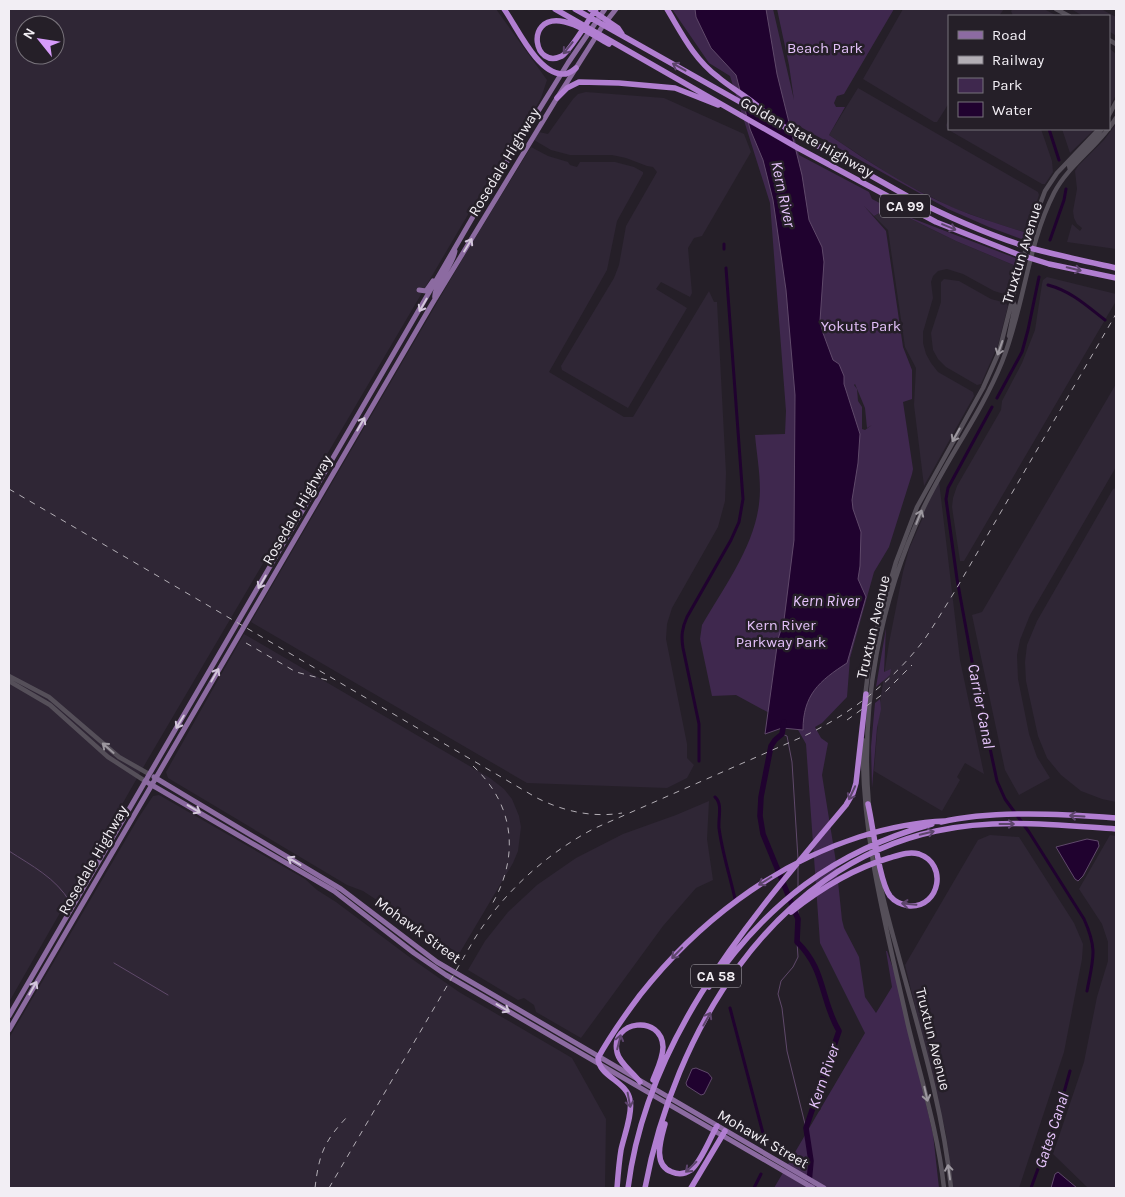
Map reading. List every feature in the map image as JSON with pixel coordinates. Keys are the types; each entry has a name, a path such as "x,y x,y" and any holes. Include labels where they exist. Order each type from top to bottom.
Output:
{"highway":[{"path":"504,9 545,67 561,74 568,74 576,68"},
{"path":"555,9 578,24"},
{"path":"575,9 617,30"},
{"path":"590,9 617,30"},
{"path":"578,24 558,21 546,24 537,35 538,47 549,57 562,56 596,9"},
{"path":"667,9 696,57 719,79 758,106 768,116"},
{"name":"Golden State Highway","path":"578,24 798,148 936,222 1033,259 1116,278"},
{"name":"Golden State Highway","path":"617,30 624,36 929,207 967,225 1020,244 1116,268"},
{"path":"557,98 567,88 579,82 629,83 675,88 736,112"},
{"path":"632,1162 651,1097 676,1039 713,972 763,906 848,802 855,787 866,694"},
{"path":"766,934 798,906 840,877 866,866 883,860 910,853 927,858 934,866 938,877 932,896 921,904 911,906 900,904 890,895 880,864 868,804"},
{"name":"CA 58","path":"676,1039 716,976 764,919 803,886 838,862 863,849 880,841 945,821 1008,815 1071,815 1116,818"},
{"path":"618,1188 619,1164 630,1109 630,1100 624,1088 605,1071 599,1060 625,1016 656,976 712,920 740,898 803,859 840,843 881,830 915,823 945,821"},
{"path":"645,1188 663,1118 684,1062 713,1008 748,956 766,934 800,899 839,870 864,856 881,848 933,832 974,825 1041,824 1116,829"},
{"path":"628,1188 641,1118 663,1051 662,1041 656,1031 651,1027 640,1024 632,1025 625,1030 619,1036 616,1046 621,1061 634,1072 643,1085"},
{"path":"684,1062 662,1134 659,1154 662,1164 667,1170 675,1173 682,1174 690,1170 695,1166 716,1129"},
{"path":"691,1188 723,1133"}],"main road":[{"name":"Rosedale Highway","path":"9,1016 456,248 561,74 605,9"},
{"name":"Rosedale Highway","path":"9,1030 435,299 557,98 616,9"},
{"path":"1056,9 1067,15"},
{"path":"1110,113 1116,102"},
{"name":"Truxtun Avenue","path":"944,1188 935,1132 876,882 866,822 863,750 866,694 872,648 896,562 917,507 989,376 1003,340 1035,219 1046,191 1064,165 1099,130"},
{"path":"1070,170 1069,165 1095,139 1100,130"},
{"name":"Truxtun Avenue","path":"951,1188 942,1131 878,878 868,804 867,765 870,698 883,625 908,546 922,510 989,390 1010,342 1042,222 1054,194 1070,170 1100,141 1108,130"},
{"path":"419,290 426,291 448,256 456,248"},
{"path":"435,299 434,294 453,261 456,248"},
{"path":"1010,342 1009,332 1015,306 1012,301"},
{"path":"381,377 383,381 380,386 382,389"},
{"name":"Mohawk Street","path":"9,676 48,697 119,757 346,892 448,972"},
{"name":"Mohawk Street","path":"9,681 50,705 125,770 334,891 414,953 643,1085 788,1171 813,1188"},
{"path":"253,844 256,841 270,850 279,852"},
{"path":"891,947 898,967 903,973"},
{"path":"903,997 910,1018 916,1023 913,1029 914,1046"},
{"name":"Mohawk Street","path":"599,1060 643,1085"},
{"name":"Mohawk Street","path":"788,1171 824,1188"}],"shaded area":[{"path":"9,9 496,9 547,80 541,98 524,128 519,130 463,223 148,759 9,1002"},
{"path":"903,9 1004,9 1000,15 948,15 948,105 937,122 934,122 863,79"},
{"path":"1013,9 1044,9 1055,15 1013,15 1011,11"},
{"path":"1071,9 1101,9 1116,17 1116,36 1110,32 1110,15 1081,15"},
{"path":"1110,49 1116,54 1116,95 1110,106"},
{"path":"858,88 1038,192 1039,195 1027,233 953,208 899,181 829,135"},
{"path":"586,92 664,98 744,134 751,152 702,236 694,238 688,248 692,293 690,297 661,282 656,289 687,308 628,408 562,370 561,366 614,278 619,265 626,226 657,172 653,167 626,158 612,155 570,155 551,150 534,140 539,132 548,134 573,99 578,94"},
{"path":"1116,124 1116,249 1067,242 1072,224 1080,231 1082,228 1077,224 1073,211 1077,189 1075,171"},
{"path":"949,130 1041,130 1052,161 1053,172 1045,184"},
{"path":"1062,130 1094,130 1070,153"},
{"path":"531,147 577,167 580,162 615,162 634,167 643,172 617,221 607,270 549,372 624,417 633,417 709,291 714,302 717,302 726,473 725,501 718,527 672,608 667,624 666,639 687,744 687,758 694,765 687,778 667,788 527,783 251,622 466,253"},
{"path":"885,210 901,214 956,241 1016,266 1010,292 1007,295 994,291 963,274 947,269 938,271 933,276 931,282 933,298 923,332 926,354 938,372 973,392 974,396 924,486 914,405 916,368 905,347 888,230 874,216"},
{"path":"1047,277 1116,294 1116,301 964,561 960,561 952,507 953,498 957,486 1001,410 1002,401 1022,363 1035,330 1042,284 1043,280"},
{"path":"944,279 959,281 991,299 1006,303 1008,306 998,345 981,384 977,385 946,367 933,350 931,333 941,302 941,282"},
{"path":"1116,384 1116,467 1030,615 1020,640 1017,655 1018,679 1029,734 1037,757 1050,778 1019,795 1005,770 972,615 982,612"},
{"path":"939,481 960,660 984,774 965,763 957,777 960,780 942,811 874,771 879,709 889,643 903,572 909,549 923,517 923,511"},
{"path":"1116,488 1116,802 1081,791 1061,775 1047,758 1038,736 1026,681 1025,662 1027,645 1037,621 1113,489"},
{"path":"244,634 490,778 504,789 512,799 521,827 518,851 513,863 459,954 363,891 347,885 168,778 166,772"},
{"path":"159,795 305,879 317,890 459,992 572,1058 606,1119 605,1188 9,1188 9,1038 139,817 153,796"},
{"path":"709,801 707,839 713,880 696,888 663,926 581,1038 536,1012 534,1005 524,998 518,1000 468,970 485,941 508,912 537,885 576,858 623,834"},
{"path":"990,835 1019,837 1074,923 1083,944 1082,959 1064,1052 1019,1188 953,1188 946,1134 905,965 978,840"},
{"path":"1110,835 1116,836 1116,1188 1088,1188 1053,1154 1084,1062 1097,997 1108,961 1108,942 1102,924 1079,889"}],"green space":[{"name":"Kern River Parkway Park","path":"672,9 773,9 794,100 789,65 777,9 894,9 844,94 837,96 834,103 836,107 845,107 829,135 890,174 938,201 972,215 1027,233 1024,240 948,209 790,121 799,155 869,192 872,199 901,214 885,210 874,216 864,206 886,231 903,347 912,370 912,399 903,402 913,469 889,547 874,572 850,658 847,697 822,723 815,727 821,738 828,743 822,775 844,928 859,957 865,997 876,1013 892,987 887,951 897,980 933,1134 939,1188 774,1188 865,1033 820,943 806,744 797,728 736,695 712,696 700,639 702,625 744,552 756,520 760,487 755,435 785,434 786,411 770,203 730,76 709,63","holes":["855,384 865,408 867,428 872,425 865,430 862,429 862,407 858,401"]},
{"path":"901,214 1018,259 1016,266 956,241"},
{"path":"886,628 884,672 891,669 890,675 876,687"},
{"path":"880,699 881,709 877,728 872,788 871,747 875,703"}],"water":[{"name":"Kern River","path":"695,9 766,9 777,74 802,175 809,220 822,247 824,262 820,321 833,360 839,364 844,376 844,384 860,434 858,463 852,500 861,532 858,579 866,597 847,663 828,676 814,690 806,707 803,730 782,728 765,734 778,639 784,620 794,540 795,395 786,290 773,200 763,160 750,129 736,75 711,48 696,17"},
{"path":"1087,839 1098,841 1099,846 1083,876 1078,881 1056,847"},
{"path":"696,1068 708,1073 712,1078 704,1094 701,1095 687,1086 686,1083 692,1069"},
{"path":"1058,1172 1077,1188 1051,1188 1055,1174"}],"waterway":[{"name":"Carrier Canal","path":"1049,130 1059,160"},
{"name":"Carrier Canal","path":"1050,240 1066,189"},
{"path":"724,244 724,249"},
{"path":"699,761 699,724 683,648 682,632 687,617 731,540 739,522 743,499 726,268"},
{"name":"Carrier Canal","path":"997,398 1022,352 1039,277"},
{"path":"1048,285 1071,295 1105,320"},
{"name":"Carrier Canal","path":"992,407 948,488 946,499 957,579 975,678 997,781 1005,799 1029,832 1084,919 1093,947 1087,991"},
{"name":"Kern River","path":"784,722 782,734 771,746 761,797 760,816 763,834 798,919 797,942 813,963 828,1008 839,1031 806,1128 811,1161 809,1183"},
{"path":"782,734 787,736 792,762 798,859"},
{"path":"715,797 719,803 720,837 735,899"},
{"path":"9,851 51,879 70,902"},
{"path":"798,866 798,887"},
{"name":"Kern River","path":"798,911 798,919"},
{"path":"797,942 798,957 793,967 781,981 778,994 782,1008 787,1051 806,1128"},
{"path":"114,963 168,995"},
{"path":"730,1008 764,1137"},
{"name":"Gates Canal","path":"1031,1188 1058,1114 1070,1071"},
{"path":"754,1188 761,1174"}],"railway":[{"path":"329,1188 475,938 499,905 527,876 558,851 593,829 819,728 853,708 898,670 924,640 955,591 1116,314"},
{"path":"9,489 537,798 557,807 589,814 622,813"},
{"path":"246,643 296,672 327,680"},
{"path":"847,720 883,694 912,665"},
{"path":"473,766 498,797 509,832 506,869 500,888 491,906"},
{"path":"315,1188 318,1166 324,1149 333,1133 348,1116"}],"park label":[{"name":"Beach Park","path":"825,48"},
{"name":"Yokuts Park","path":"861,326"}]}
